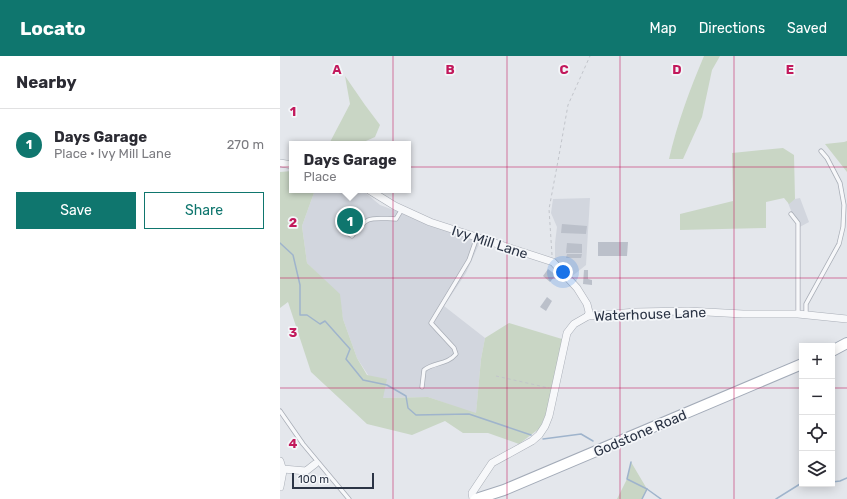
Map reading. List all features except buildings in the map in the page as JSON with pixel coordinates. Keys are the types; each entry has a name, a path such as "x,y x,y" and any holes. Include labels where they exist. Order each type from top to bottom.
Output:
{"main road":[{"path":"835,349 847,343"},
{"name":"Godstone Road","path":"475,499 504,490 799,365"}],"street":[{"name":"Ivy Mill Lane","path":"374,193 402,210 430,222 553,262 577,288 587,304 589,312 588,316"},
{"name":"Waterhouse Lane","path":"475,499 472,493 492,463 532,441 539,435 545,426 549,416 567,333 574,324 588,316 636,312 688,311 743,314 798,314 847,319"},
{"path":"280,461 283,469 280,487"},
{"path":"283,469 306,471 315,464"}],"lane":[{"path":"806,315 806,304 839,244 843,227 844,205 840,183 827,158 821,151"},
{"path":"339,226 352,236 363,222 370,218 396,219 402,210"},
{"path":"791,214 798,223 798,314"},
{"path":"422,387 424,370 430,366 446,362 456,354 454,348 431,323 467,264 477,237"},
{"path":"280,411 303,444 349,499"}],"path":[{"path":"553,262 549,210 550,203 568,105 590,56"},
{"path":"496,376 555,390"}],"shaded area":[{"path":"314,193 366,193 380,205 480,242 466,273 444,306 485,338 481,359 476,414 428,397 383,398 357,358 343,319 339,294 307,263 302,226"},
{"path":"590,198 586,265 571,277 555,261 557,227 551,213 553,199"},
{"path":"800,198 809,222 796,229 796,223 788,203"}],"green space":[{"path":"704,56 720,56 712,70 702,117 683,159 669,159 684,107"},
{"path":"345,76 380,125 375,137 366,141 331,141 350,104"},
{"path":"847,141 847,172 825,144"},
{"path":"783,148 794,155 795,199 789,204 784,198 766,202 766,228 680,230 680,214 733,201 732,153"},
{"path":"289,171 289,193 314,193 302,226 307,263 340,294 343,319 357,358 367,375 387,379 383,398 428,397 476,413 481,359 485,338 509,323 562,339 549,406 540,428 519,444 488,433 463,433 445,421 412,435 367,424 311,372 288,302 280,308 280,172"},
{"path":"631,462 647,489 642,499 617,499 627,479"}],"waterway":[{"path":"280,243 293,255 300,285 300,315 307,315 320,324 325,321 350,349 346,359 363,380 387,385 406,396 408,408 416,415 469,414 531,435"},
{"path":"543,439 581,434 593,441"},
{"path":"631,462 627,479 647,489 661,499"},
{"path":"835,482 847,478"},
{"path":"776,499 799,485"},
{"path":"642,499 647,489"}],"place":[{"name":"Days Garage","path":"350,221"}]}
